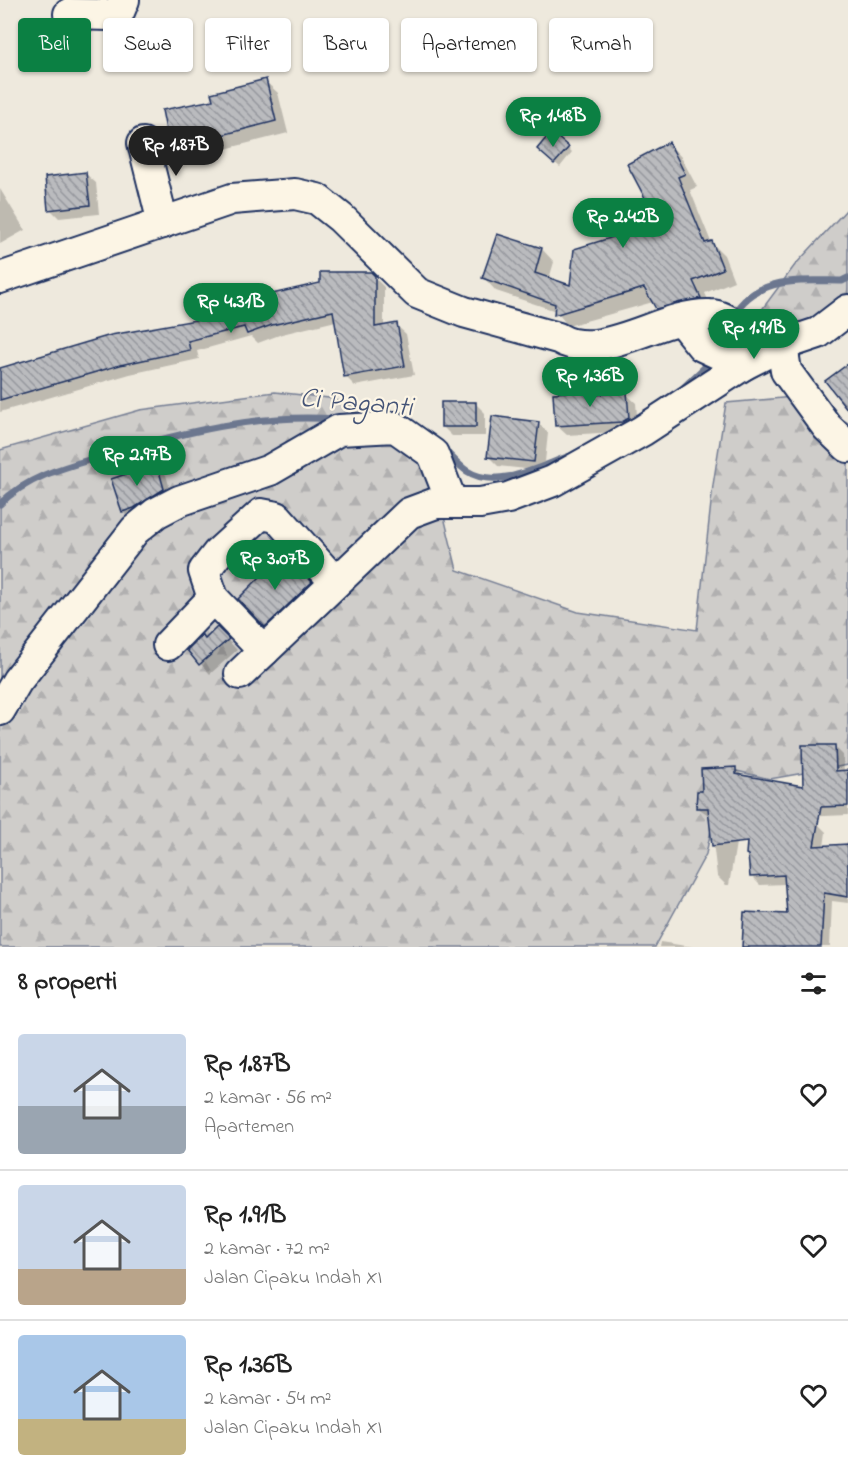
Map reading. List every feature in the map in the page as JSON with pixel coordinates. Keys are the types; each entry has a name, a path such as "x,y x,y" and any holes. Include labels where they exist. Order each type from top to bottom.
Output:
{"street":[{"path":"69,14 110,15 119,12 124,0"},
{"path":"143,143 163,223"},
{"path":"0,278 232,199 295,194 317,199 341,218 417,293 464,312 558,338 571,346 581,347 607,343 722,318 743,330 782,345"},
{"path":"240,674 410,513 436,503 480,503 508,498 553,481 642,430 733,361 818,333 848,310"},
{"path":"695,324 702,346 733,361"},
{"path":"782,345 786,371 827,427 848,447"},
{"path":"0,710 17,681 135,530 156,513 179,501 270,470 339,430 395,427 433,454 452,503"},
{"path":"264,651 213,598 204,571 218,553 261,514 277,517 335,582"},
{"path":"168,645 213,598"}],"green space":[{"path":"848,208 848,320 817,327 760,312 795,265"},
{"path":"275,392 329,398 417,429 437,488 457,570 578,612 697,630 713,485 726,403 804,396 848,423 848,765 770,779 724,768 706,854 655,947 0,947 0,450 140,410"}],"building":[{"path":"266,79 276,121 214,137 214,141 170,150 162,110 213,100 211,93"},
{"path":"551,132 569,147 554,164 537,149"},
{"path":"669,142 685,174 678,177 705,243 712,241 723,269 693,281 701,298 656,309 644,288 554,315 555,304 482,278 497,234 542,248 535,273 570,285 574,249 623,234 620,211 646,200 627,164"},
{"path":"86,172 90,205 48,210 45,177"},
{"path":"320,272 371,272 375,276 375,327 397,323 405,366 344,377 333,311 272,325 247,334 244,327 188,341 190,350 120,365 0,400 0,368 111,335 196,320 194,315 226,306 227,309 259,297 320,283"},
{"path":"848,364 848,410 825,381"},
{"path":"595,390 595,395 627,392 629,418 622,422 555,426 553,393"},
{"path":"441,402 476,402 476,427 441,427"},
{"path":"492,416 539,422 534,462 487,457"},
{"path":"157,464 164,489 134,508 122,512 111,479"},
{"path":"290,558 312,582 265,627 238,599 274,563 280,568"},
{"path":"217,627 229,639 199,665 187,650 202,635 205,639"},
{"path":"802,745 835,745 836,771 848,770 848,806 821,807 814,846 848,844 848,897 824,893 821,947 742,947 744,912 787,914 784,875 750,877 746,854 747,842 712,846 708,808 696,808 697,791 702,791 701,769 736,767 736,774 803,786"}],"waterway":[{"name":"Ci Paganti","path":"733,316 754,293 767,287 796,281 842,281 848,278"},
{"name":"Ci Paganti","path":"684,387 705,367 710,357"},
{"name":"Ci Paganti","path":"0,504 11,494 50,473 162,439 248,422 277,419 335,419"},
{"name":"Ci Paganti","path":"442,448 467,471 491,478 517,475 567,457"}]}
